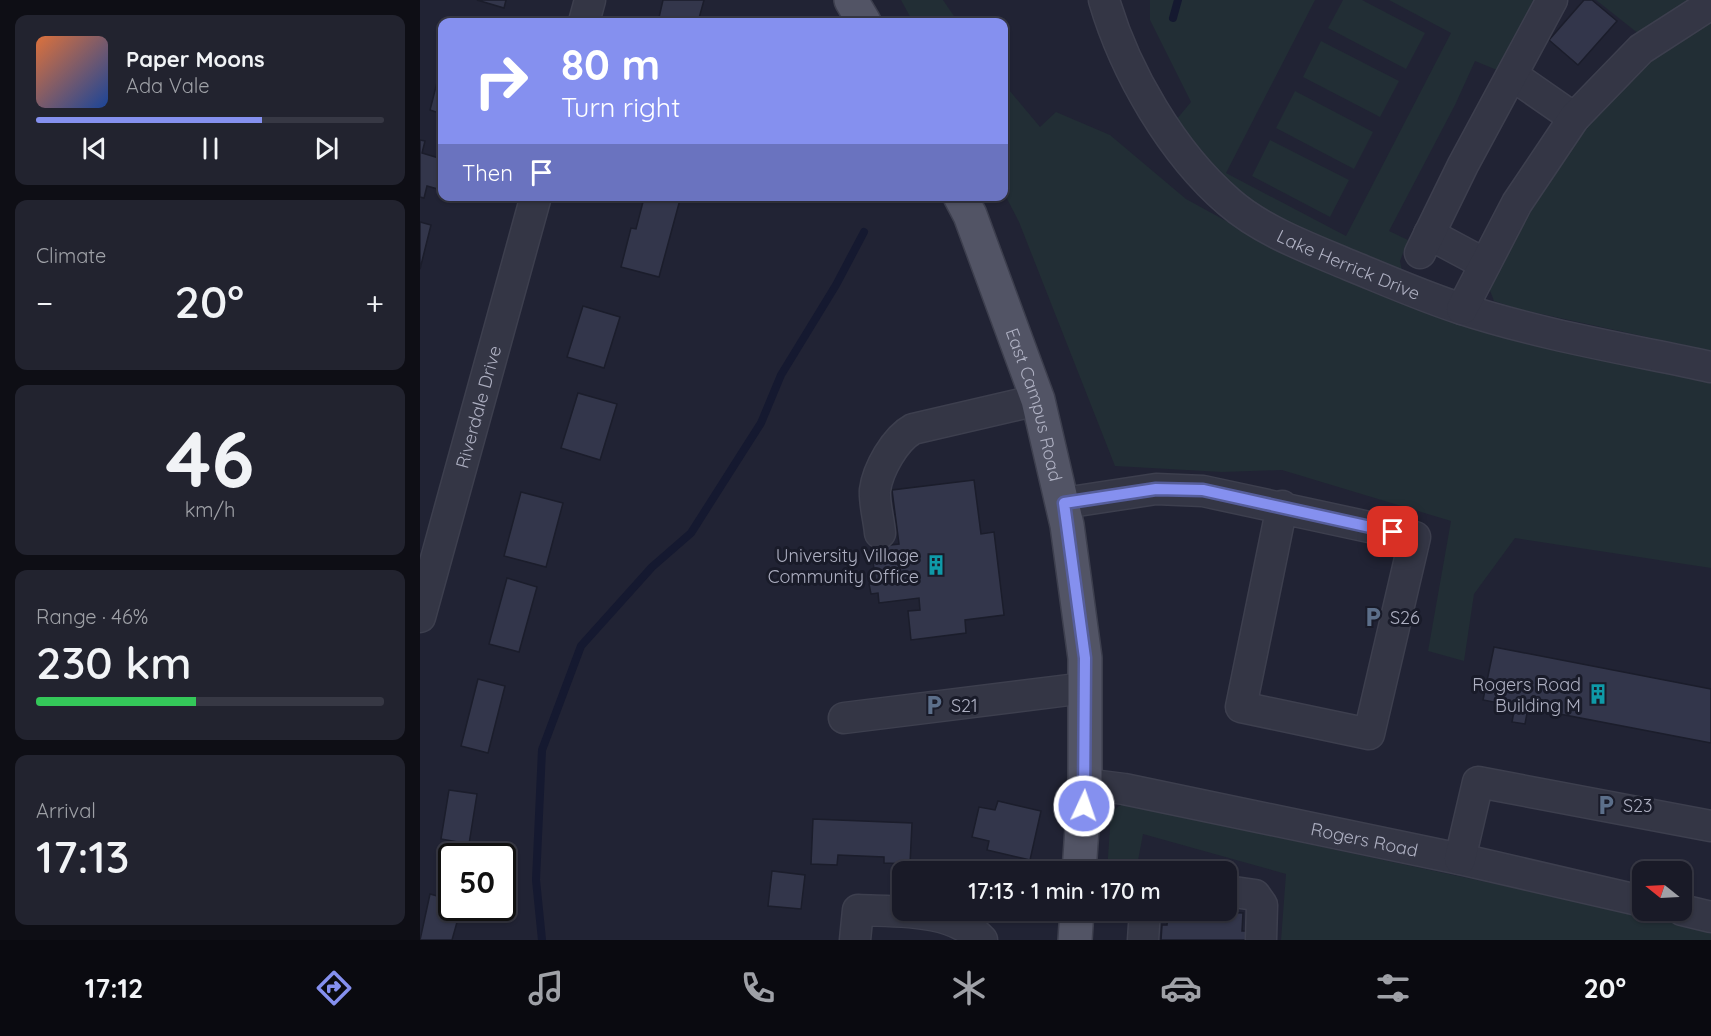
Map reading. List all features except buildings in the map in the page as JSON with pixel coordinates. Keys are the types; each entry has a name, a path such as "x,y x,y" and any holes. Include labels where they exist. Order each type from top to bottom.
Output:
{"main road":[{"path":"851,0 862,18"},
{"name":"East Campus Road","path":"963,201 970,215 1038,400 1064,503 1085,658 1085,784 1080,861"},
{"path":"1075,940 1076,921"}],"street":[{"path":"585,18 590,0"},
{"name":"Lake Herrick Drive","path":"1104,0 1112,26 1161,122 1193,168 1230,204 1266,226 1324,255 1462,309 1518,326 1711,367"},
{"path":"1485,264 1424,244 1552,0"},
{"path":"1462,309 1516,203 1574,118 1641,49 1711,4"},
{"path":"1512,75 1574,118"},
{"name":"Riverdale Drive","path":"420,617 535,201"},
{"path":"880,533 875,490 886,462 905,434 913,429 1038,400"},
{"path":"1064,503 1179,489 1233,495 1282,506 1415,537 1369,734 1242,707 1282,506"},
{"path":"844,718 1085,688"},
{"path":"1460,859 1478,782 1711,826"},
{"name":"Rogers Road","path":"1085,784 1125,789 1460,859 1632,899"},
{"path":"1237,892 1255,895 1262,905 1261,940"},
{"path":"855,940 858,910 937,916 960,924 982,940"},
{"path":"1692,912 1711,917"},
{"path":"1143,940 1144,921"}],"shaded area":[{"path":"901,0 943,0 955,18 911,18"},
{"path":"1150,0 1315,0 1226,173 1346,236 1451,33 1389,0 1534,0 1497,70 1475,61 1455,105 1389,231 1408,240 1400,261 1403,276 1341,251 1254,206 1221,181 1176,120 1191,102 1150,20"},
{"path":"1343,0 1362,0 1425,33 1406,69 1328,28"},
{"path":"1596,0 1694,0 1639,34"},
{"path":"1711,18 1711,351 1518,309 1494,301 1489,288 1490,278 1570,138 1636,68"},
{"path":"1321,41 1399,81 1380,117 1303,77"},
{"path":"1008,89 1040,127 1056,112 1110,135 1186,199 1259,239 1392,300 1497,330 1711,380 1711,568 1515,538 1474,594 1464,661 1428,651 1451,521 1282,470 1222,472 1115,466 1019,222 1008,201"},
{"path":"1295,91 1373,132 1354,169 1276,128"},
{"path":"1270,140 1349,180 1330,217 1252,176"},
{"path":"1122,804 1632,913 1632,921 1669,921 1711,930 1711,940 1281,940 1286,874 1143,834 1138,861 1108,861 1111,812"}],"waterway":[{"path":"1173,18 1178,0"},
{"path":"542,940 536,880 542,750 581,646 652,567 691,533 761,423 781,375 836,285 864,232"}],"place":[{"name":"University Village Community Office","path":"936,565"},
{"name":"S26","path":"1373,617"},
{"name":"Rogers Road Building M","path":"1598,694"},
{"name":"S21","path":"934,705"},
{"name":"S23","path":"1606,805"}],"route":[{"path":"1084,806 1085,658 1064,503 1156,489 1203,490 1393,532"}]}
